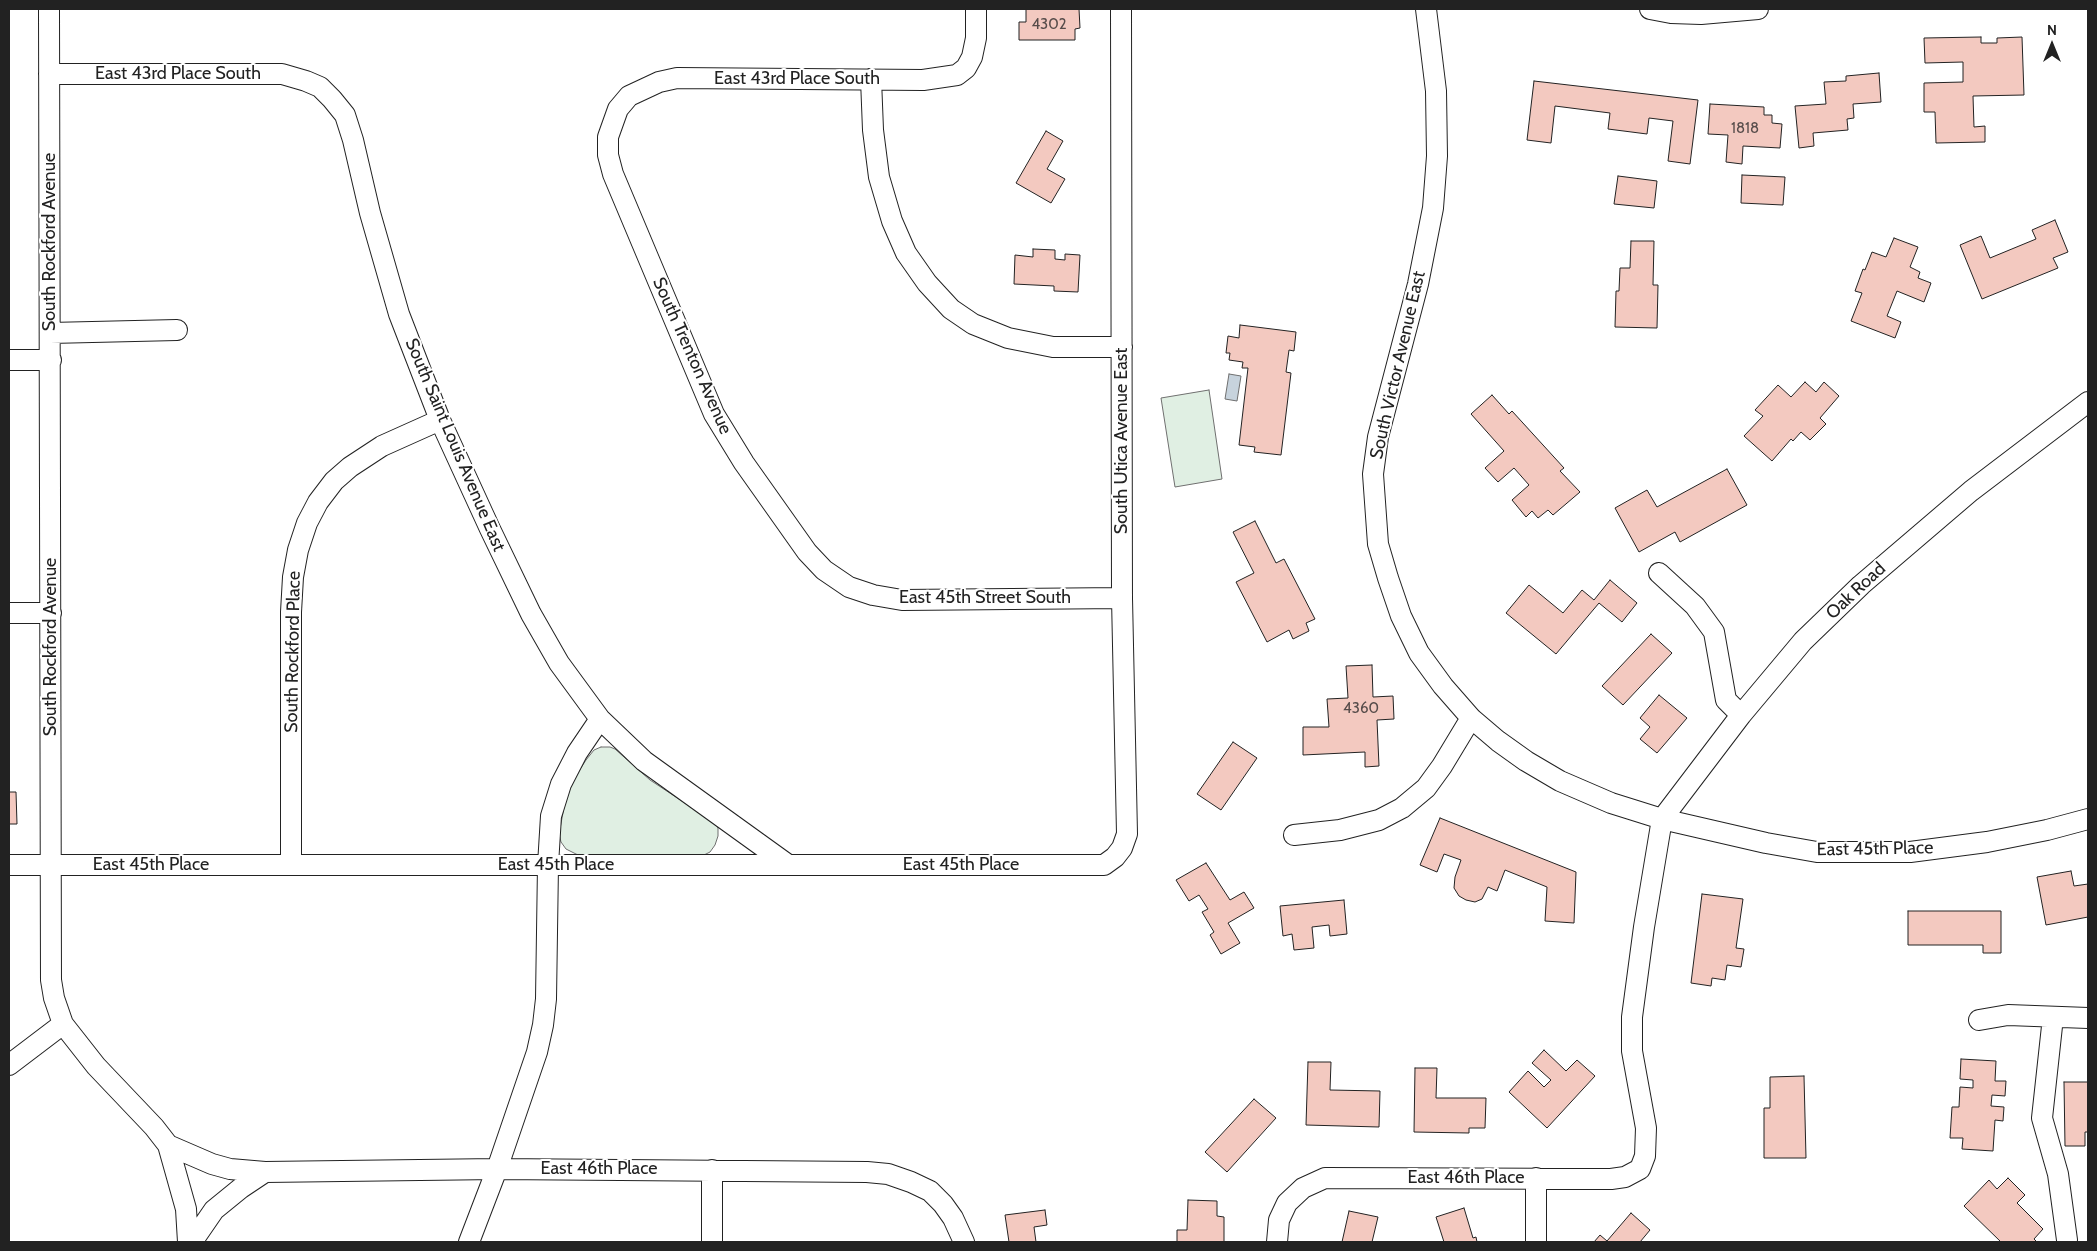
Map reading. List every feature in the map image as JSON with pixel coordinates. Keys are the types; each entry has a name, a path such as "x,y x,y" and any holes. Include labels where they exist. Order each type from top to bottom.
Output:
{"street":[{"name":"South Rockford Avenue","path":"49,9 51,980 62,1024 96,1066 154,1127 168,1145 186,1209 188,1242"},
{"name":"East 43rd Place South","path":"629,96 659,82 677,78 871,78 923,80 956,75 966,68 972,57 976,38 976,9"},
{"name":"South Utica Avenue East","path":"1104,865 1115,857 1122,848 1127,834 1122,598 1121,9"},
{"name":"South Victor Avenue East","path":"1426,9 1436,91 1437,156 1433,208 1418,284 1378,437 1373,474 1378,544 1400,616 1419,653 1471,718 1526,761 1560,781 1611,803 1662,819"},
{"path":"1650,9 1671,13 1701,14 1758,9"},
{"name":"East 43rd Place South","path":"49,74 261,73 282,74 306,81"},
{"path":"871,78 873,130 879,177 892,220 906,253 927,283 952,309 973,324 1008,338 1053,347 1122,347"},
{"name":"South Saint Louis Avenue East","path":"306,81 320,87 344,115 353,140 370,213 399,314 440,420 490,529 532,614 559,663 600,719 644,760 787,864"},
{"name":"South Trenton Avenue","path":"629,96 618,109 608,137 608,155 613,174 714,414 744,463 807,552 824,570 849,587"},
{"path":"50,333 177,330"},
{"path":"9,360 51,360"},
{"name":"Oak Road","path":"1662,819 1741,715 1803,641 1861,585 1971,491 2088,402"},
{"name":"South Rockford Place","path":"291,865 292,578 298,550 307,523 318,502 334,481 350,467 382,446 440,420"},
{"path":"1659,573 1695,606 1714,632 1726,700 1741,715"},
{"name":"East 45th Street South","path":"849,587 873,595 902,600 1122,598"},
{"path":"9,613 50,613"},
{"path":"1294,835 1340,830 1371,822 1402,808 1426,788 1442,766 1471,718"},
{"path":"469,1242 497,1169 537,1052 543,1025 546,999 548,865 551,816 561,784 600,719"},
{"name":"East 45th Place","path":"1662,819 1766,843 1818,852 1910,852 1987,842 2047,830 2088,819"},
{"name":"East 46th Place","path":"1277,1242 1277,1229 1282,1211 1295,1194 1312,1182 1325,1178 1611,1179 1625,1177 1640,1169 1645,1156 1646,1128 1632,1051 1632,1016 1662,819"},
{"name":"East 45th Place","path":"9,865 1104,865"},
{"path":"1979,1020 2008,1015 2088,1018"},
{"path":"2053,1016 2048,1078 2043,1099 2042,1118 2058,1174 2067,1240"},
{"path":"9,1065 62,1024"},
{"name":"East 46th Place","path":"168,1145 221,1167 265,1172 497,1169 712,1170 867,1172 888,1174 930,1191 953,1218 964,1242"},
{"path":"712,1170 712,1242"},
{"path":"192,1242 214,1210 241,1188 265,1172"},
{"path":"1536,1178 1536,1242"}],"green space":[{"path":"1209,390 1222,479 1175,487 1161,398"},
{"path":"601,747 615,749 650,780 714,822 718,828 718,836 710,852 704,855 578,855 566,849 561,842 559,834 565,802 573,780 586,760 594,750"}],"shaded area":[{"path":"1229,374 1241,376 1237,401 1225,399"}],"building":[{"path":"1026,9 1079,9 1080,28 1075,29 1075,40 1019,40 1019,22 1026,22"},
{"path":"1981,37 1981,43 1997,43 1997,38 2022,37 2024,95 1973,96 1974,127 1985,126 1985,142 1936,143 1935,112 1924,112 1924,83 1963,82 1963,62 1925,63 1924,38"},
{"path":"1879,73 1881,102 1853,104 1854,118 1847,119 1848,130 1813,133 1814,146 1799,148 1795,106 1826,104 1824,82 1846,81 1846,76"},
{"path":"1534,81 1698,100 1690,164 1668,161 1673,121 1649,118 1647,134 1608,129 1610,113 1555,106 1551,143 1527,140"},
{"path":"1710,104 1764,107 1764,115 1772,115 1772,123 1782,124 1780,148 1743,146 1742,164 1726,162 1728,135 1708,134"},
{"path":"1046,131 1063,141 1047,169 1065,179 1051,203 1016,183"},
{"path":"1742,175 1785,177 1783,205 1741,203"},
{"path":"1618,176 1657,181 1654,208 1614,204"},
{"path":"2055,220 2068,252 2053,258 2058,268 1982,299 1960,245 1981,236 1990,258 2036,239 2032,230"},
{"path":"1894,238 1918,247 1910,267 1920,272 1918,278 1931,283 1924,302 1897,291 1887,316 1901,322 1895,338 1851,321 1862,293 1855,291 1863,269 1865,270 1872,252 1886,257"},
{"path":"1631,241 1654,241 1653,285 1658,285 1657,328 1615,327 1616,291 1619,291 1620,268 1630,268"},
{"path":"1033,249 1055,250 1055,259 1065,260 1065,254 1080,255 1078,292 1054,291 1054,286 1014,284 1015,255 1033,257"},
{"path":"1240,325 1296,332 1294,351 1289,350 1286,372 1291,373 1281,455 1254,452 1255,447 1239,445 1248,368 1242,368 1243,362 1229,360 1230,353 1226,353 1228,336 1239,338"},
{"path":"1805,382 1816,392 1824,382 1839,396 1820,418 1826,424 1810,440 1801,432 1793,441 1791,439 1772,461 1744,436 1763,416 1755,410 1778,385 1791,397"},
{"path":"1492,395 1509,414 1512,411 1564,468 1560,471 1580,492 1553,515 1548,510 1538,518 1532,511 1526,517 1512,500 1529,485 1514,468 1498,482 1485,468 1504,451 1471,414"},
{"path":"1727,469 1747,505 1680,542 1675,532 1639,552 1615,508 1647,490 1657,507"},
{"path":"1255,521 1276,563 1284,559 1315,619 1306,623 1309,631 1293,639 1289,630 1267,642 1236,582 1254,573 1233,532"},
{"path":"1610,580 1637,603 1622,622 1599,603 1556,654 1506,613 1529,585 1563,613 1582,590 1594,600"},
{"path":"1651,634 1672,653 1623,705 1602,686"},
{"path":"1372,665 1373,697 1393,696 1394,719 1377,720 1379,766 1365,767 1365,752 1303,755 1303,727 1329,727 1327,699 1348,698 1346,666"},
{"path":"1659,695 1687,718 1657,753 1640,739 1650,727 1640,718"},
{"path":"1233,742 1257,758 1221,810 1197,794"},
{"path":"9,792 16,792 17,824 9,824"},
{"path":"1440,818 1576,872 1574,923 1545,921 1547,887 1505,870 1497,891 1488,887 1482,899 1475,902 1459,896 1454,888 1455,877 1461,860 1444,854 1437,872 1420,865"},
{"path":"1206,863 1230,900 1244,892 1254,908 1228,923 1240,943 1221,954 1210,935 1214,932 1202,912 1208,909 1199,895 1189,901 1176,880"},
{"path":"2071,871 2074,886 2088,884 2088,917 2046,925 2037,877"},
{"path":"1702,894 1743,899 1736,948 1744,949 1741,967 1727,965 1725,980 1712,978 1711,986 1691,983"},
{"path":"1344,900 1347,934 1330,936 1329,925 1312,927 1314,948 1294,950 1292,934 1283,936 1280,906"},
{"path":"1908,911 2001,911 2001,953 1983,953 1983,945 1908,945"},
{"path":"1544,1050 1566,1071 1577,1060 1595,1076 1547,1128 1509,1092 1528,1071 1544,1087 1551,1080 1532,1063"},
{"path":"1961,1059 1996,1061 1995,1081 2006,1081 2005,1096 1992,1095 1991,1106 2004,1107 2003,1121 1995,1120 1993,1151 1962,1149 1963,1138 1950,1138 1952,1107 1959,1107 1960,1087 1973,1088 1973,1080 1960,1079"},
{"path":"1308,1062 1331,1062 1330,1090 1380,1091 1379,1127 1306,1125"},
{"path":"1415,1068 1437,1068 1436,1098 1486,1098 1485,1128 1469,1128 1469,1133 1414,1132"},
{"path":"1804,1076 1806,1158 1764,1158 1764,1108 1770,1108 1770,1077"},
{"path":"2064,1082 2088,1082 2088,1132 2085,1132 2085,1146 2065,1146"},
{"path":"1254,1099 1276,1118 1227,1172 1205,1152"},
{"path":"2008,1178 2025,1195 2017,1203 2043,1229 2034,1239 2037,1242 2001,1242 1964,1206 1989,1180 1997,1189"},
{"path":"1188,1200 1217,1201 1217,1216 1224,1217 1224,1242 1177,1242 1177,1230 1187,1230"},
{"path":"1464,1208 1473,1238 1476,1237 1477,1242 1444,1242 1436,1217"},
{"path":"1045,1210 1047,1225 1034,1227 1036,1242 1009,1242 1005,1215"},
{"path":"1349,1211 1378,1217 1372,1242 1342,1242"},
{"path":"1631,1213 1650,1230 1640,1242 1594,1242 1600,1235 1607,1241"}]}
